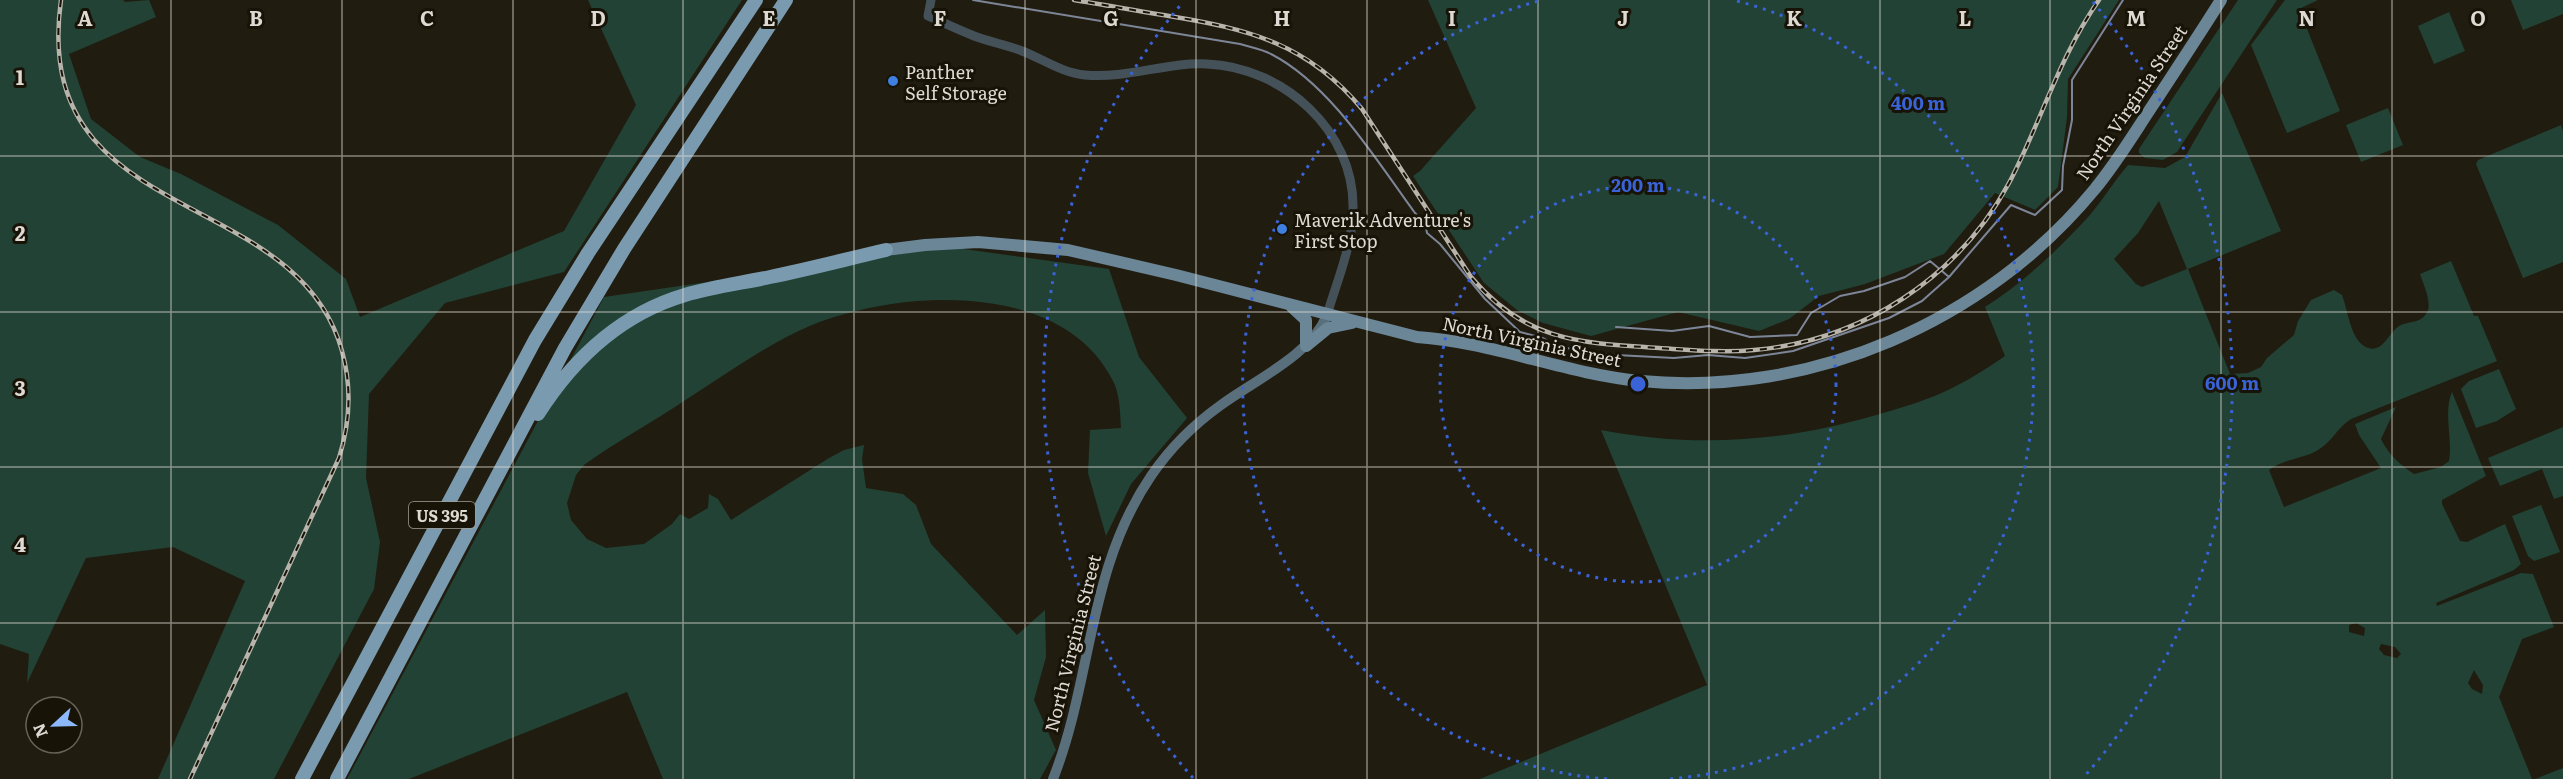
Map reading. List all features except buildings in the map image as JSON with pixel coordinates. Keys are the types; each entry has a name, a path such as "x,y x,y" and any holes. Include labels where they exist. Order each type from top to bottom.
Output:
{"highway":[{"name":"US 395","path":"302,779 553,309 756,0"},
{"name":"US 395","path":"337,779 543,388 624,249 786,0"},
{"path":"485,500 556,387 590,349 628,321 683,296 886,250"}],"main road":[{"name":"North Virginia Street","path":"886,250 978,242 1068,250 1288,305 1328,311 1363,324 1417,337 1449,339 1590,374 1650,382 1701,382 1777,375 1864,352 1899,338 1955,309 2012,270 2061,226 2116,161 2222,0"},
{"path":"1288,305 1306,320 1306,346"},
{"name":"North Virginia Street","path":"1053,779 1068,736 1109,561 1127,517 1139,495 1166,455 1198,423 1306,346 1319,330 1328,311"},
{"path":"1306,346 1331,327 1347,323 1363,324"}],"street":[{"path":"931,0 928,16 975,36 1021,50 1072,73 1115,76 1181,65 1210,64 1250,73 1288,92 1316,115 1334,138 1347,164 1351,184 1353,222 1328,311"}],"green space":[{"path":"0,0 123,0 125,2 149,0 156,17 69,54 91,119 140,157 181,174 278,225 346,279 360,317 564,231 636,105 588,0 742,0 564,272 445,303 369,394 366,478 380,542 374,589 274,779 158,779 245,581 173,547 86,558 27,683 29,654 0,644"},
{"path":"1428,0 2119,0 2068,79 2067,117 2058,187 2035,210 1995,193 1944,254 1865,284 1819,296 1789,319 1759,331 1678,312 1591,336 1543,323 1517,310 1484,283 1413,176 1476,108"},
{"path":"2238,0 2277,0 2177,152 2163,160 2145,158 2139,153 2139,149"},
{"path":"2285,0 2318,0 2299,9 2340,111 2287,133 2251,45"},
{"path":"2511,0 2563,0 2563,14 2523,30"},
{"path":"2449,12 2465,51 2434,64 2418,26"},
{"path":"2222,93 2281,231 2188,269 2230,374 2248,373 2261,367 2267,358 2294,335 2298,321 2311,300 2334,290 2342,295 2352,330 2359,342 2371,349 2381,346 2396,328 2420,319 2426,314 2428,301 2420,274 2451,261 2474,316 2478,316 2497,361 2351,419 2315,452 2269,470 2284,507 2381,468 2359,435 2355,424 2396,407 2381,439 2387,450 2414,474 2441,467 2449,461 2448,409 2452,392 2486,476 2442,500 2442,504 2460,541 2467,542 2505,524 2521,564 2514,570 2436,603 2437,606 2521,573 2533,574 2554,627 2522,639 2499,697 2532,779 1480,779 1707,685 1601,430 1670,439 1738,440 1771,437 1839,425 1944,392 2005,356 1985,307 2027,276 2065,241 2094,210 2128,165 2165,168 2185,157","holes":["2159,201 2187,269 2142,287 2136,284 2114,259 2138,233","2356,623 2365,628 2364,636 2349,632 2349,625","2381,644 2395,647 2401,654 2397,658 2384,655 2379,649","2474,670 2483,685 2482,694 2472,689 2468,683"]},
{"path":"2388,108 2403,145 2361,162 2346,125"},
{"path":"2561,125 2563,131 2563,262 2523,278 2476,164 2478,160"},
{"path":"949,247 1109,269 1139,357 1187,418 1131,484 1106,536 1088,473 1090,430 1121,428 1115,384 1088,347 1056,324 1018,309 976,301 932,300 889,304 848,313 795,333 748,359 584,465 576,475 567,503 571,520 587,539 606,548 644,544 672,524 680,514 689,519 708,508 709,494 718,499 731,520 829,458 844,450 864,445 862,459 866,488 903,494 916,505 931,544 1017,635 1045,610 1046,657 1034,700 1056,750 1040,779 663,779 627,692 409,779 347,779 604,297"},
{"path":"2499,369 2516,409 2497,421 2476,428 2461,389 2469,381"},
{"path":"2563,427 2563,496 2554,499 2542,469 2500,486 2488,458"},
{"path":"2541,505 2560,552 2534,561 2528,556 2512,516"},
{"path":"2563,768 2563,779 2535,779"}],"waterway":[{"path":"973,0 1240,44 1271,54 1313,84 1333,104 1425,223 1427,233 1440,244 1485,299 1520,332 1543,338 1557,346 1597,354 1674,358 1708,355 1745,358 1793,351 1889,318 1922,301 1949,277"},
{"path":"1616,327 1672,331 1709,326 1750,337 1797,335 1811,313 1840,296 1864,291 1905,277 1930,261 1949,277 2011,205 2035,215 2062,190 2063,166 2072,120 2072,80 2123,0"}],"railway":[{"path":"61,0 62,74 85,128 124,167 172,198 274,257 315,297 342,351 345,364 348,405 346,432 339,458 190,779"},
{"path":"1074,0 1198,21 1251,34 1298,54 1320,69 1362,109 1471,277 1492,299 1512,315 1534,327 1556,335 1604,344 1731,351 1794,344 1832,333 1868,318 1902,299 1934,275 1963,248 1988,217 2009,183 2061,67 2099,0"}],"place":[{"name":"Panther Self Storage","path":"893,81"},
{"name":"Maverik Adventure's First Stop","path":"1282,229"}]}
